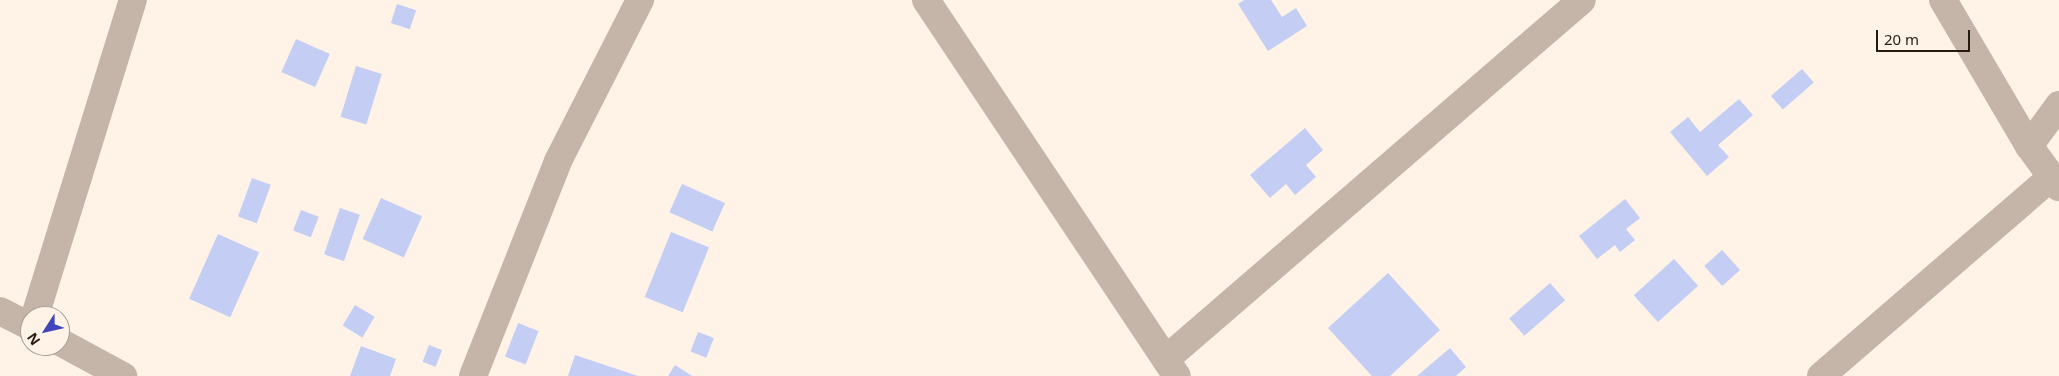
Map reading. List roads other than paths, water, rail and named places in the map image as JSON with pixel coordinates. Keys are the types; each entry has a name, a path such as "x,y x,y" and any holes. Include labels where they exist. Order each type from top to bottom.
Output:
{"street":[{"path":"38,306 133,0"},
{"path":"473,376 558,161 640,0"},
{"path":"926,0 1171,367 1582,0"},
{"path":"1820,376 2055,182 2029,146 1943,0"},
{"path":"2029,146 2059,106"},
{"path":"0,311 20,321"},
{"path":"70,347 123,376"}]}
